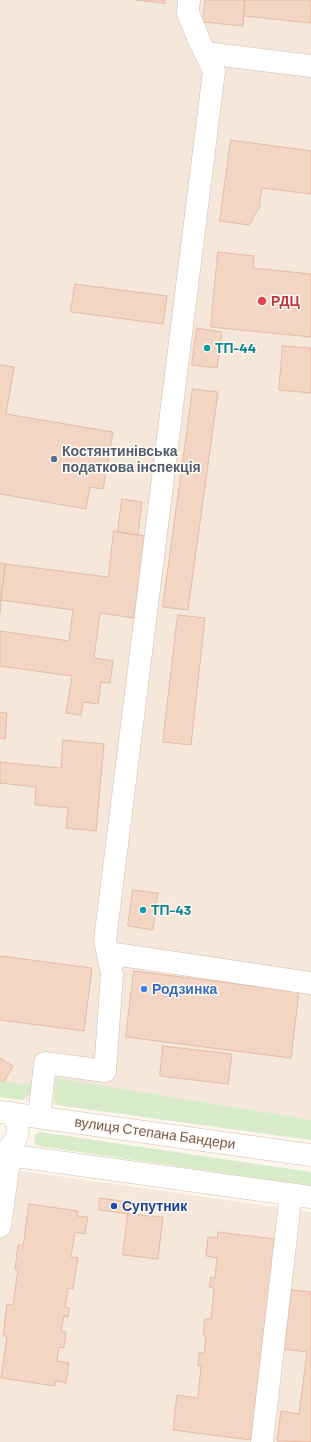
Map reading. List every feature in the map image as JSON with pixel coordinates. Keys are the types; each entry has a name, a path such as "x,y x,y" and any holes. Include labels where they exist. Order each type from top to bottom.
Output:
{"street":[{"path":"34,1158 27,1144 27,1137 29,1130 40,1117 45,1063 105,1070 112,974 105,940 214,71 198,40 188,13 189,0"},
{"path":"205,53 311,66"},
{"path":"108,954 311,983"},
{"path":"0,1226 4,1154 11,1147 18,1136 16,1120 6,1113"},
{"name":"вулиця Степана Бандери","path":"6,1113 311,1155"},
{"path":"4,1154 301,1195 262,1442"}],"shaded area":[{"path":"0,0 311,0 311,1140 0,1097"},
{"path":"0,1168 311,1212 311,1442 0,1442"}],"green space":[{"path":"56,1078 311,1120 311,1140 57,1105 54,1098"},
{"path":"0,1080 4,1082 31,1084 30,1095 22,1100 0,1097"},
{"path":"40,1132 311,1172 311,1186 38,1146 34,1138 36,1134"}],"building":[{"path":"136,0 165,0 165,3"},
{"path":"205,0 245,0 243,26 203,22"},
{"path":"245,0 311,0 311,23 244,16"},
{"path":"231,140 311,151 311,194 262,188 259,208 249,225 220,221"},
{"name":"РДЦ","path":"218,252 254,256 253,268 311,274 311,337 211,327"},
{"path":"75,284 167,296 163,324 71,312"},
{"name":"ТП-44","path":"197,328 222,332 217,368 192,365"},
{"name":"РДЦ","path":"283,346 311,348 311,393 279,390"},
{"name":"Костянтинівська податкова інспекція","path":"0,365 14,367 6,414 113,432 103,489 90,487 86,509 0,494"},
{"path":"193,389 218,392 188,610 163,607"},
{"path":"122,499 142,502 138,535 118,532"},
{"path":"114,531 145,536 134,618 100,613 94,658 113,661 110,683 101,682 98,704 83,702 81,715 66,713 72,676 0,666 0,631 69,641 73,610 1,600 5,564 108,577"},
{"path":"0,563 5,564 0,613"},
{"path":"178,615 205,618 191,745 163,742"},
{"path":"0,712 7,713 5,739 0,738"},
{"path":"63,740 104,744 96,831 66,828 68,808 35,805 36,787 0,783 0,762 61,768"},
{"name":"ТП-43","path":"133,890 158,893 153,930 128,926"},
{"path":"0,956 92,968 84,1031 0,1020"},
{"path":"134,971 299,992 291,1058 126,1037"},
{"path":"163,1046 232,1054 228,1084 160,1076"},
{"path":"0,1058 13,1066 4,1082 0,1080"},
{"path":"100,1198 129,1202 128,1214 99,1210"},
{"path":"29,1204 78,1211 77,1216 88,1217 85,1234 75,1232 71,1257 78,1258 73,1289 68,1288 65,1307 70,1308 68,1317 64,1316 61,1331 66,1332 64,1348 59,1347 57,1361 69,1363 66,1383 56,1381 55,1386 1,1378 7,1336 3,1336 7,1304 13,1305 18,1269 15,1269 18,1245 23,1245"},
{"path":"128,1214 163,1217 158,1259 123,1255"},
{"path":"218,1232 275,1239 251,1440 173,1430 177,1395 198,1398 201,1366 198,1366 199,1353 204,1353 206,1336 203,1335 205,1319 211,1319 214,1288 209,1287 211,1277 215,1278 217,1258 206,1256 208,1237 217,1238"},
{"path":"292,1290 311,1292 311,1442 277,1441 281,1411 299,1414 307,1352 284,1349"}],"place":[{"name":"РДЦ","path":"262,301"},
{"name":"ТП-44","path":"207,348"},
{"name":"Костянтинівська податкова інспекція","path":"54,459"},
{"name":"ТП-43","path":"143,910"},
{"name":"Родзинка","path":"144,989"},
{"name":"Супутник","path":"114,1206"}]}
